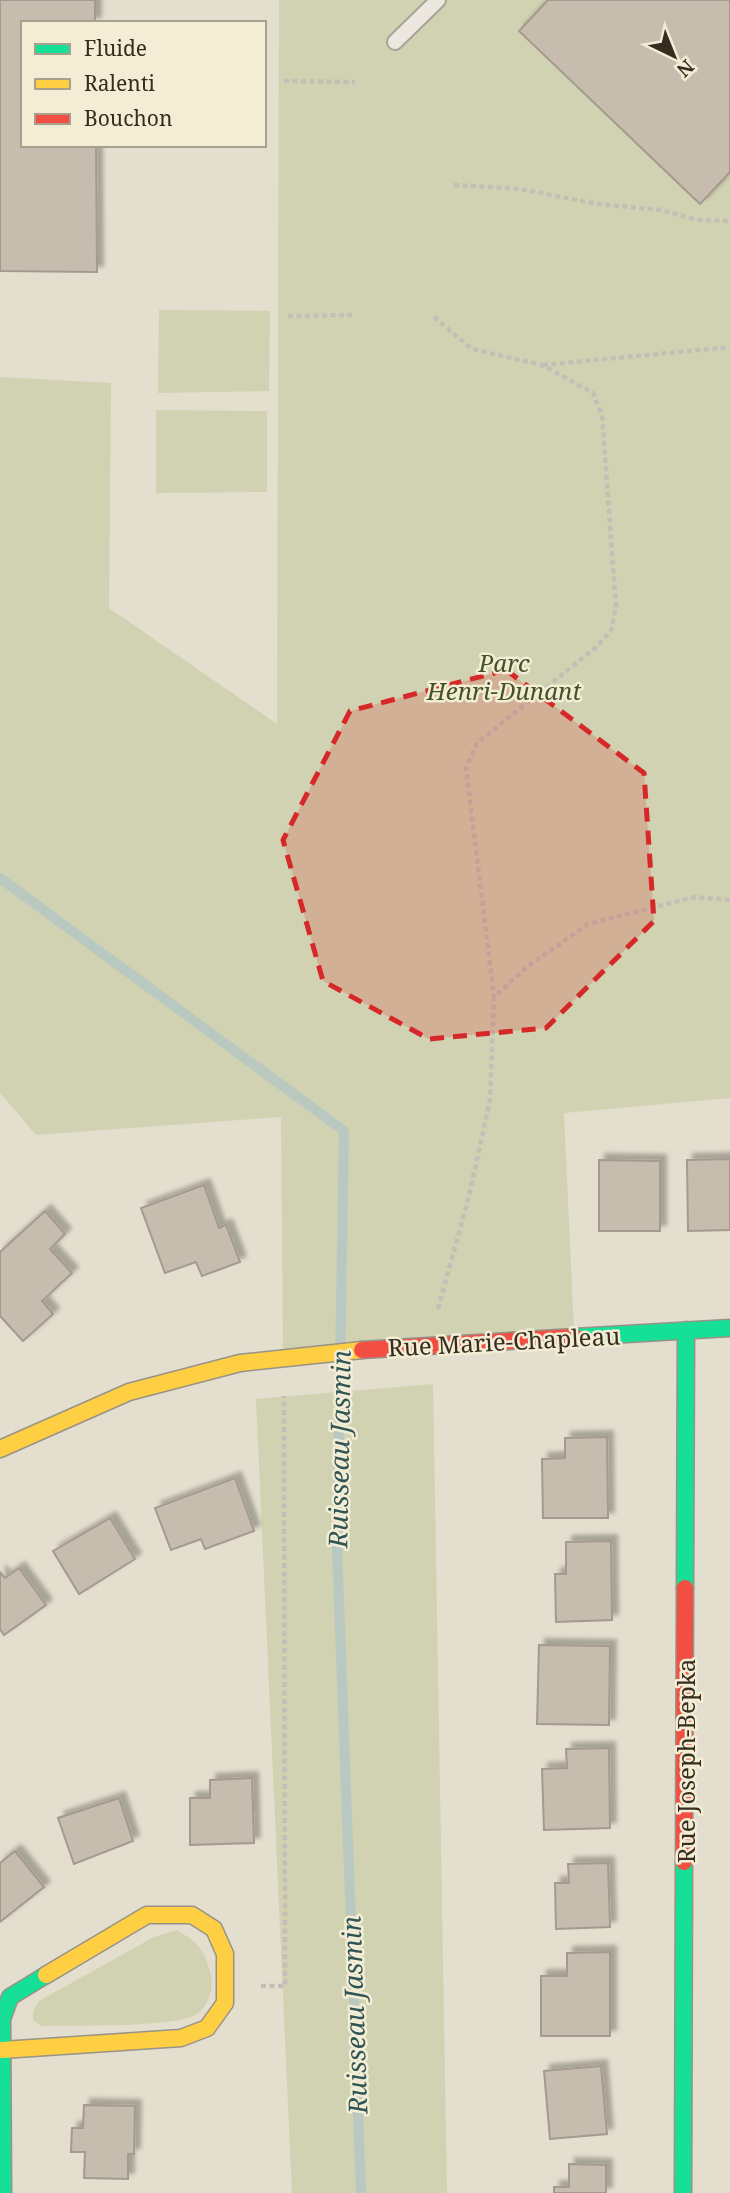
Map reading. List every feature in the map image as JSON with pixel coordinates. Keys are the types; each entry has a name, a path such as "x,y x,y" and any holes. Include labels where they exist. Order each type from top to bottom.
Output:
{"street":[{"name":"Rue Marie-Chapleau","path":"0,1449 129,1392 240,1363 428,1345 730,1328"},
{"name":"Rue Joseph-Bepka","path":"683,2193 686,1330"},
{"path":"2,2050 181,2038 207,2028 225,2003 226,1954 214,1929 192,1914 147,1915 10,1997 2,2019 2,2050 3,2193"}],"lane":[{"path":"395,42 438,0"}],"path":[{"path":"284,81 355,82"},
{"path":"454,185 520,189 598,204 661,210 698,219 730,221"},
{"path":"288,316 352,315"},
{"path":"428,1345 470,1196 490,1100 494,998 466,768 477,743 603,640 611,631 616,607 602,415 593,393 542,365 472,349 434,317"},
{"path":"542,365 730,347"},
{"path":"494,998 527,967 588,924 694,897 730,900"},
{"path":"225,1987 285,1986 284,1357"}],"highlighted area":[{"path":"506,670 644,773 654,921 546,1028 429,1039 323,981 283,840 350,711"}],"green space":[{"name":"Parc Henri-Dunant","path":"279,0 730,0 730,1098 564,1113 574,1332 283,1351 281,1117 36,1135 0,1093 0,377 111,383 109,608 277,724"},
{"path":"159,310 270,311 269,391 158,393"},
{"path":"156,410 267,411 267,492 156,493"},
{"path":"433,1384 447,2193 292,2193 256,1399"},
{"path":"177,1930 200,1948 211,1975 209,1996 197,2014 168,2022 123,2025 41,2026 33,2020 33,2011 39,2001 154,1937"}],"building":[{"path":"0,0 95,0 95,21 21,21 21,147 96,147 97,272 0,271"},
{"path":"548,0 730,0 730,172 700,204 519,31"},
{"path":"730,1159 730,1230 688,1231 687,1160"},
{"path":"599,1160 660,1161 660,1231 599,1231"},
{"path":"204,1185 219,1228 226,1225 240,1262 202,1276 196,1262 165,1273 141,1208"},
{"path":"45,1211 65,1234 50,1249 72,1273 42,1301 53,1314 23,1341 0,1316 0,1252"},
{"path":"607,1437 608,1518 543,1518 542,1459 565,1458 565,1438"},
{"path":"235,1478 254,1531 205,1549 201,1539 171,1550 155,1508"},
{"path":"110,1518 135,1559 79,1594 53,1551"},
{"path":"611,1541 612,1620 556,1622 555,1574 566,1574 566,1542"},
{"path":"19,1568 46,1605 4,1635 0,1629 0,1572 5,1578"},
{"path":"539,1645 610,1646 609,1725 537,1724"},
{"path":"609,1748 610,1828 544,1830 542,1769 567,1768 566,1749"},
{"path":"252,1778 254,1843 190,1845 190,1798 210,1798 210,1780"},
{"path":"119,1798 133,1841 74,1864 58,1818"},
{"path":"15,1851 44,1887 0,1922 0,1863"},
{"path":"608,1863 610,1927 556,1929 555,1883 569,1883 568,1864"},
{"path":"610,1952 610,2036 541,2036 541,1976 567,1976 567,1953"},
{"path":"601,2066 607,2134 550,2139 544,2071"},
{"path":"84,2105 135,2106 134,2154 128,2154 128,2179 84,2178 85,2152 71,2152 72,2128 83,2128"},
{"path":"569,2164 606,2165 606,2193 554,2193 554,2187 569,2187"}],"waterway":[{"name":"Ruisseau Jasmin","path":"0,878 344,1131 337,1547 361,2193"}],"traffic: fast":[{"path":"575,1337 730,1328"},
{"path":"685,1588 686,1330"},
{"path":"683,2193 684,1862"},
{"path":"3,2193 2,2019 10,1997 46,1975"}],"traffic: slow":[{"path":"0,1449 129,1392 240,1363 362,1350"},
{"path":"2,2050 181,2038 207,2028 225,2003 225,1954 214,1929 192,1915 147,1915 46,1975"}],"traffic: jam":[{"path":"362,1350 575,1337"},
{"path":"684,1862 685,1588"}]}
